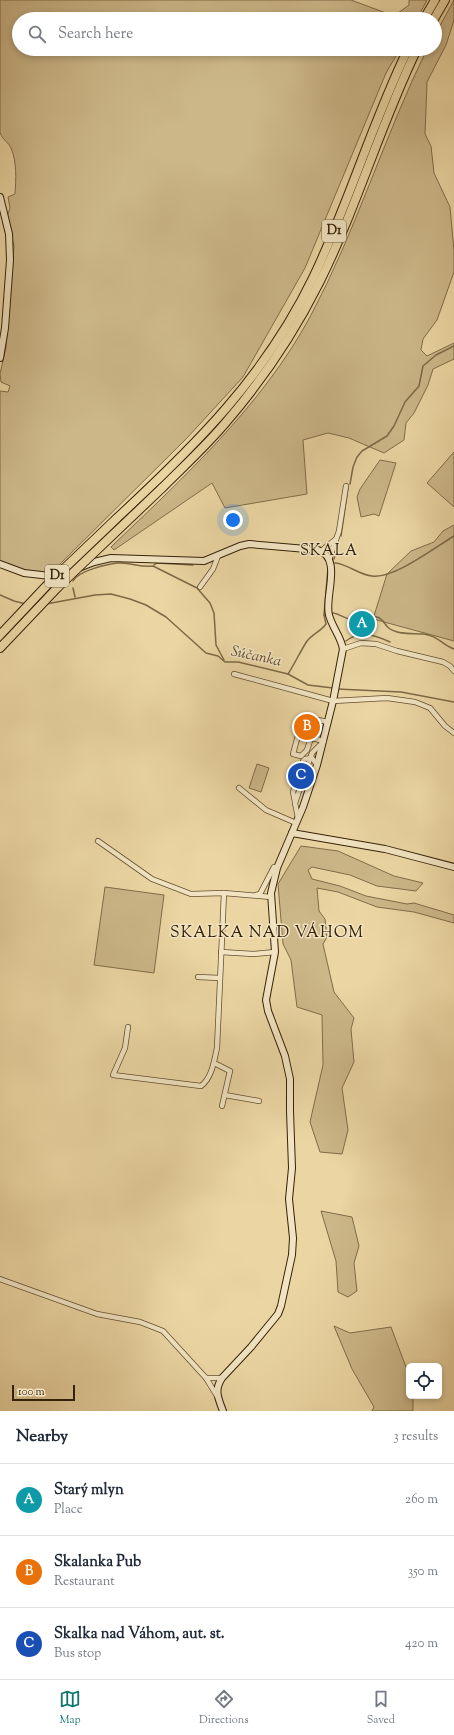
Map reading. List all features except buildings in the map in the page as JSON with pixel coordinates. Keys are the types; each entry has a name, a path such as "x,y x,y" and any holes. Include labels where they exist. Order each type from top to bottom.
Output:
{"highway":[{"path":"428,12 435,0"},
{"path":"438,12 445,0"},
{"name":"D1","path":"0,635 50,582 193,446 235,400 280,337 314,278 394,78 405,56"},
{"name":"D1","path":"0,648 58,587 192,458 247,398 287,340 320,282 353,207 388,115 414,56"}],"main road":[{"path":"0,197 8,234 10,260 5,328 0,358"},
{"path":"0,564 24,573 50,576 66,573 94,562 111,558 193,562 206,561 234,548 249,544 312,549 321,551 329,560 331,568 328,609 329,616 344,649 324,741 317,765 272,882 271,897 275,952 266,1000 268,1011 285,1056 290,1079 292,1168 289,1199 293,1238 292,1255 283,1299 278,1314 251,1347 222,1378 217,1386 217,1396 223,1411"},
{"path":"292,833 385,849 454,867"}],"street":[{"path":"329,560 336,539 346,486"},
{"path":"321,551 336,539"},
{"path":"200,587 213,569 218,556"},
{"path":"344,649 361,643 376,644 397,651 443,662 450,666 454,671"},
{"path":"234,674 333,701 386,698 415,702 430,708 445,726 454,733"},
{"path":"311,738 307,750 300,756 293,754 303,717 328,722"},
{"path":"299,735 324,741"},
{"path":"239,788 266,810 297,820 293,792 303,761 310,758 312,753 324,741"},
{"path":"310,758 315,760 317,765"},
{"path":"98,841 152,879 191,894 224,893 271,897"},
{"path":"254,896 260,894 274,867 277,868"},
{"path":"128,1027 125,1048 113,1075 201,1086 205,1083 214,1063 217,1048 224,893"},
{"path":"221,952 237,954 275,952"},
{"path":"198,977 220,978"},
{"path":"214,1063 230,1071 222,1106"},
{"path":"225,1095 259,1101"},
{"path":"0,1278 97,1314 140,1322 163,1331 206,1378 217,1396"},
{"path":"206,1378 222,1378"}],"shaded area":[{"path":"0,0 351,0 383,12 12,12 12,56 396,56 386,73 305,268 243,377 187,438 52,572 39,574 26,571 0,561 0,391 8,392 10,386 1,382 0,374 6,347 14,246 7,217 10,208 8,197 15,194 16,177 13,153 0,133"},
{"path":"409,0 427,0 421,12 399,12 409,5"},
{"path":"454,0 454,20 442,53 442,22"},
{"path":"424,56 440,56 427,82 425,134 431,146 434,173 450,207 454,251 454,272 437,320 423,339 421,350 427,356 454,343 454,359 433,369 428,385 414,413 406,423 404,440 384,453 349,438 328,433 303,440 307,494 225,508 212,483 114,550 111,547 220,440 245,411 290,350 310,317 342,251"},
{"path":"454,452 454,507 427,483"},
{"path":"380,460 396,463 379,516 374,514 361,517 357,497 360,489"},
{"path":"454,525 454,641 373,619 387,574 411,551 434,542 443,531"},
{"path":"257,764 269,768 261,792 249,788"},
{"path":"301,846 338,851 394,876 423,883 416,891 377,886 350,875 312,867 308,870 312,879 340,886 366,896 407,904 414,903 454,915 454,923 414,912 377,907 338,892 317,888 319,911 325,919 327,937 323,944 334,992 354,1018 351,1029 354,1062 342,1088 348,1130 342,1154 320,1152 310,1122 323,1065 322,1015 297,1007 291,960 283,944 278,884"},
{"path":"105,887 164,895 154,973 94,965"},
{"path":"321,1211 352,1217 359,1246 354,1263 357,1291 348,1297 338,1292 336,1261"},
{"path":"334,1326 350,1333 391,1327 406,1367 406,1399 413,1399 413,1411 372,1411 374,1407 352,1369"}],"waterway":[{"path":"350,484 353,467 357,457 362,451 387,436 394,426 405,402 419,386 423,366 436,355 454,346"},
{"path":"341,536 348,488"},
{"path":"335,563 344,565 367,575 381,576 414,562 454,536"},
{"path":"334,559 338,544"},
{"path":"73,581 76,577 87,571 107,565 122,563 153,566 197,588 210,603 214,613 216,645 224,660"},
{"path":"154,565 157,563 193,565"},
{"path":"324,615 328,568"},
{"path":"73,588 75,597"},
{"name":"Súčanka","path":"46,604 95,595 111,594 130,599 146,605 166,617 206,653 218,656 225,662 238,662 288,674 308,685 333,688"},
{"name":"Súčanka","path":"0,595 26,604"},
{"path":"333,613 353,620 374,616 381,619 394,631 429,635 454,649"},
{"path":"288,674 307,641 326,624 324,615 326,614"},
{"path":"346,641 357,636 368,635 379,637 390,642"},
{"name":"Súčanka","path":"337,689 401,692 454,702"}],"place":[{"name":"Starý mlyn","path":"362,624"},
{"name":"Skalanka Pub","path":"307,727"},
{"name":"Skalka nad Váhom, aut. st.","path":"301,776"}],"district":[{"name":"SKALA","path":"329,551"},
{"name":"SKALKA NAD VÁHOM","path":"267,933"}]}
